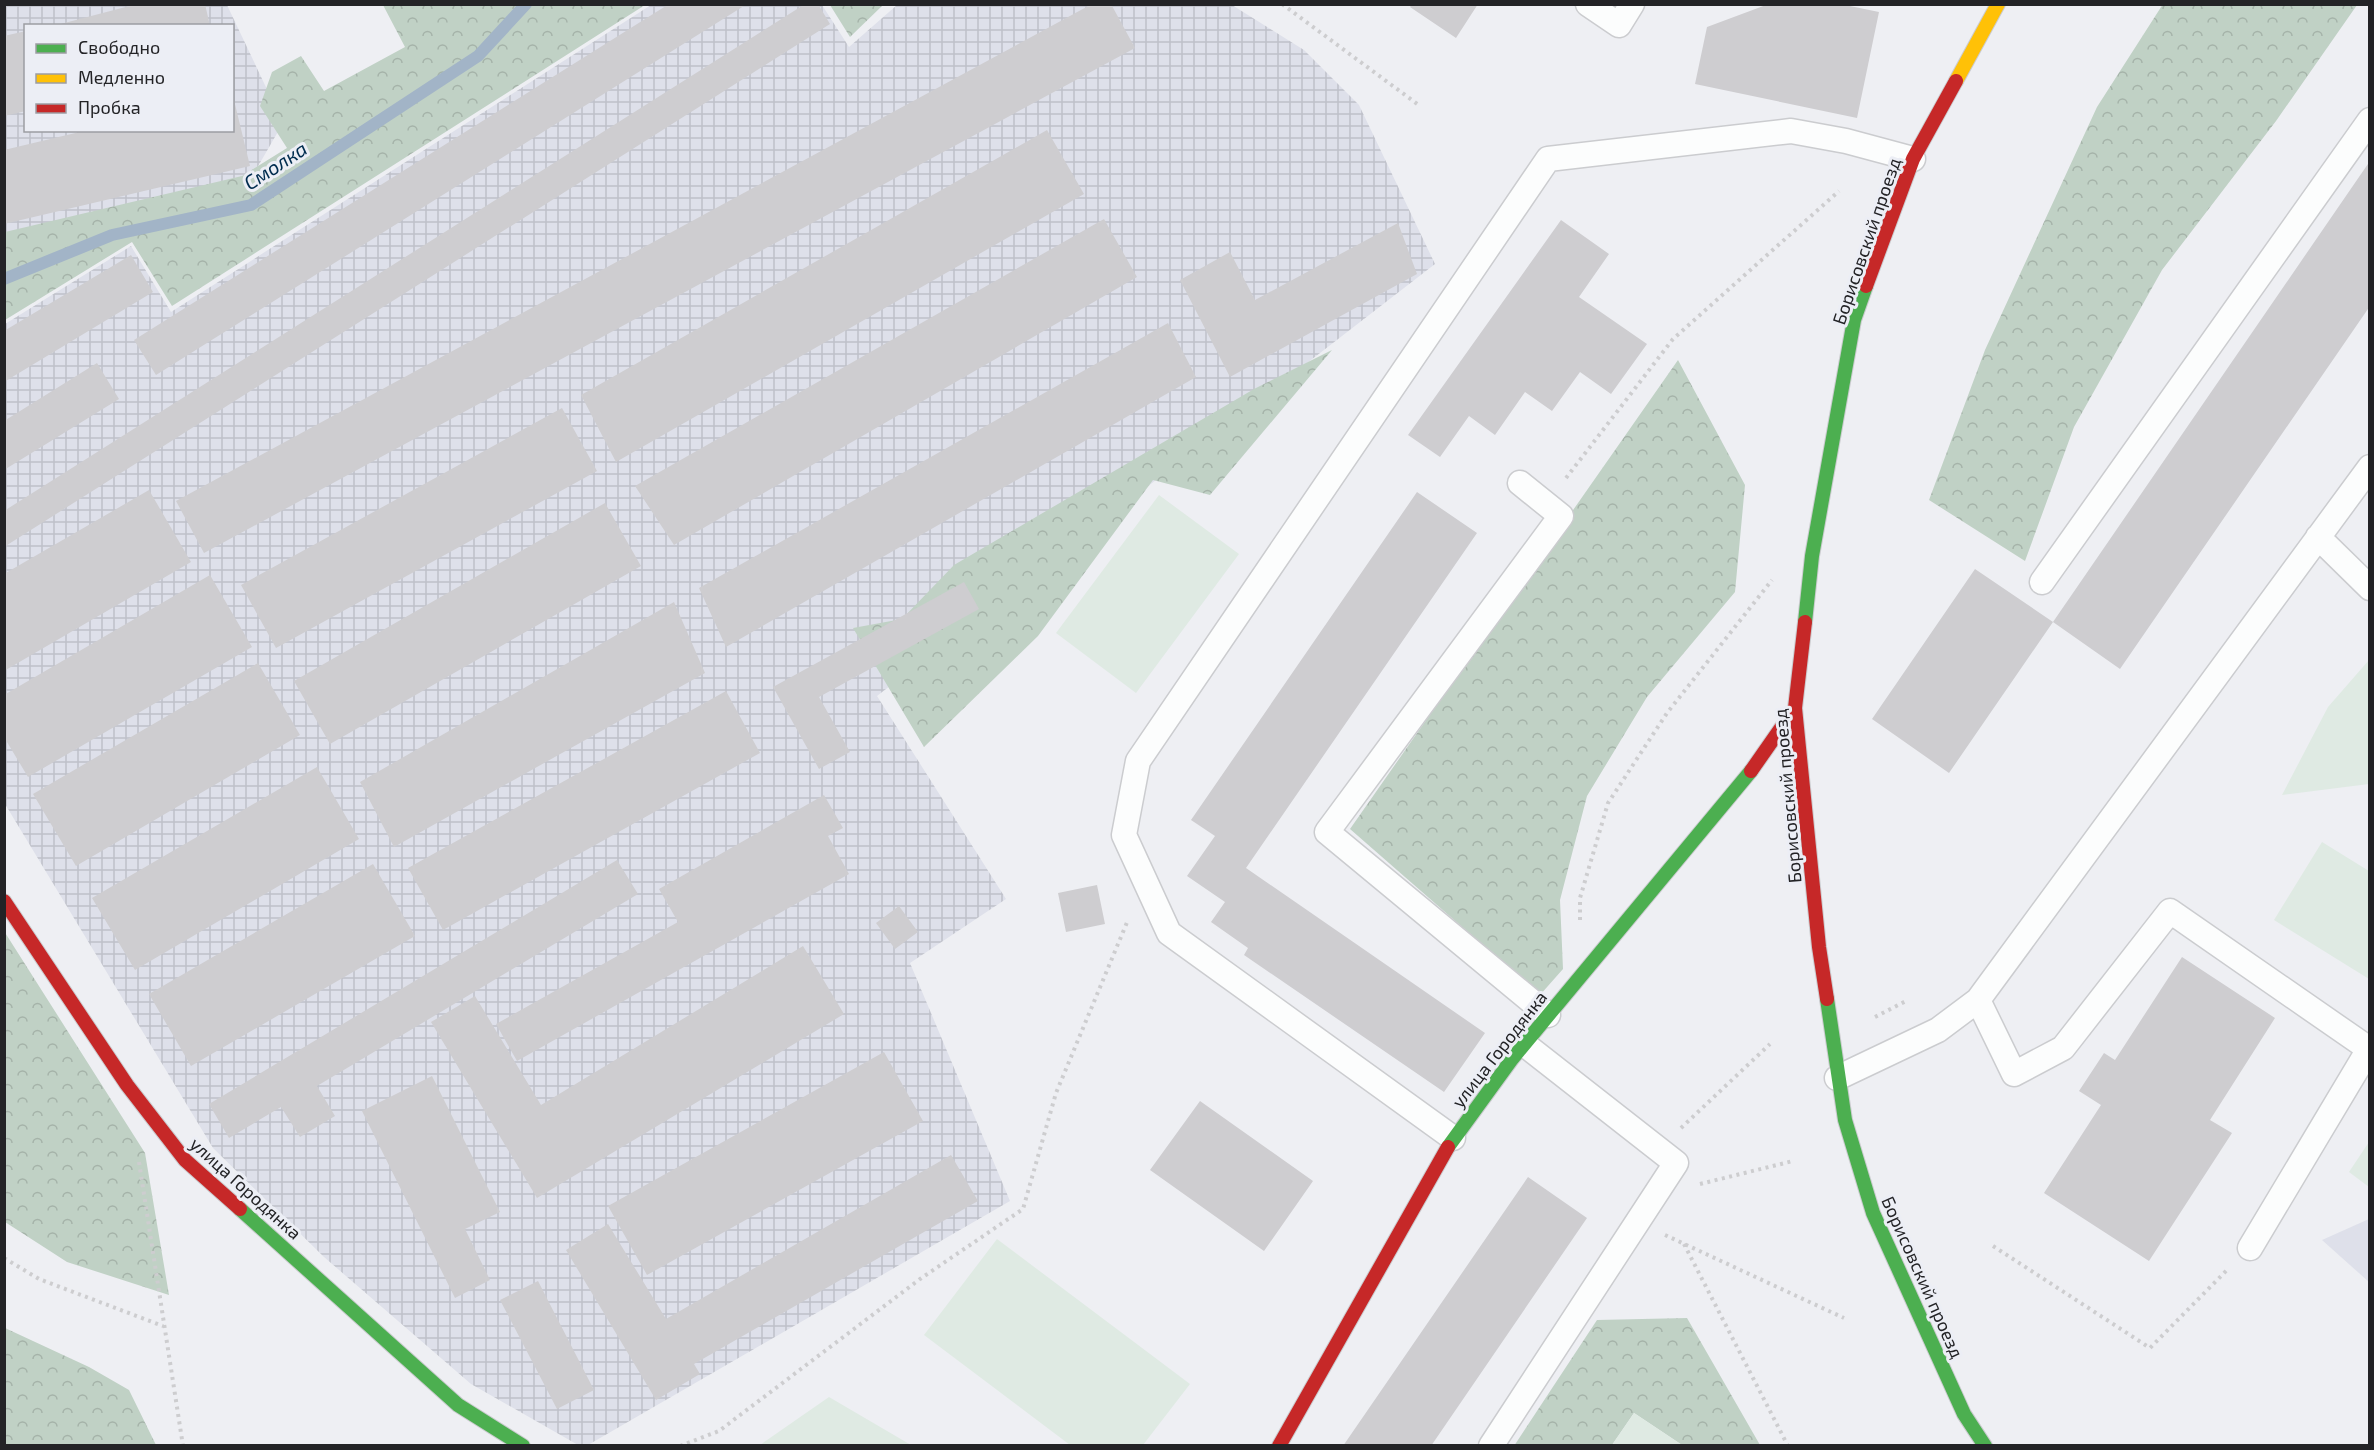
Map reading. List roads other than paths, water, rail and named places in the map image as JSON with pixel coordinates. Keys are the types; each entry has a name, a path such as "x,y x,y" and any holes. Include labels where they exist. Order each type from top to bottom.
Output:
{"street":[{"name":"Борисовский проезд","path":"1984,1446 1964,1414 1873,1214 1845,1120 1819,947 1795,708 1812,556 1854,320 1912,159 1998,4"},
{"name":"улица Городянка","path":"1278,1446 1453,1138 1524,1044 1758,763 1795,708"},
{"name":"улица Городянка","path":"4,901 127,1085 185,1160 459,1405 523,1446"}],"lane":[{"path":"1588,4 1619,25 1632,4"},
{"path":"2042,582 2370,120"},
{"path":"1453,1138 1169,933 1124,835 1138,761 1548,159 1791,131 1846,141 1912,159"},
{"path":"1837,1078 1938,1030 1978,1000 2370,467"},
{"path":"1520,483 1561,516 1327,832 1548,1015"},
{"path":"2318,537 2370,588"},
{"path":"1978,1000 2014,1074 2063,1048 2170,911 2369,1049 2250,1248"},
{"path":"1491,1446 1676,1163 1524,1044"}],"waterway":[{"name":"Смолка","path":"4,279 112,235 251,205 478,56 526,4"}]}
